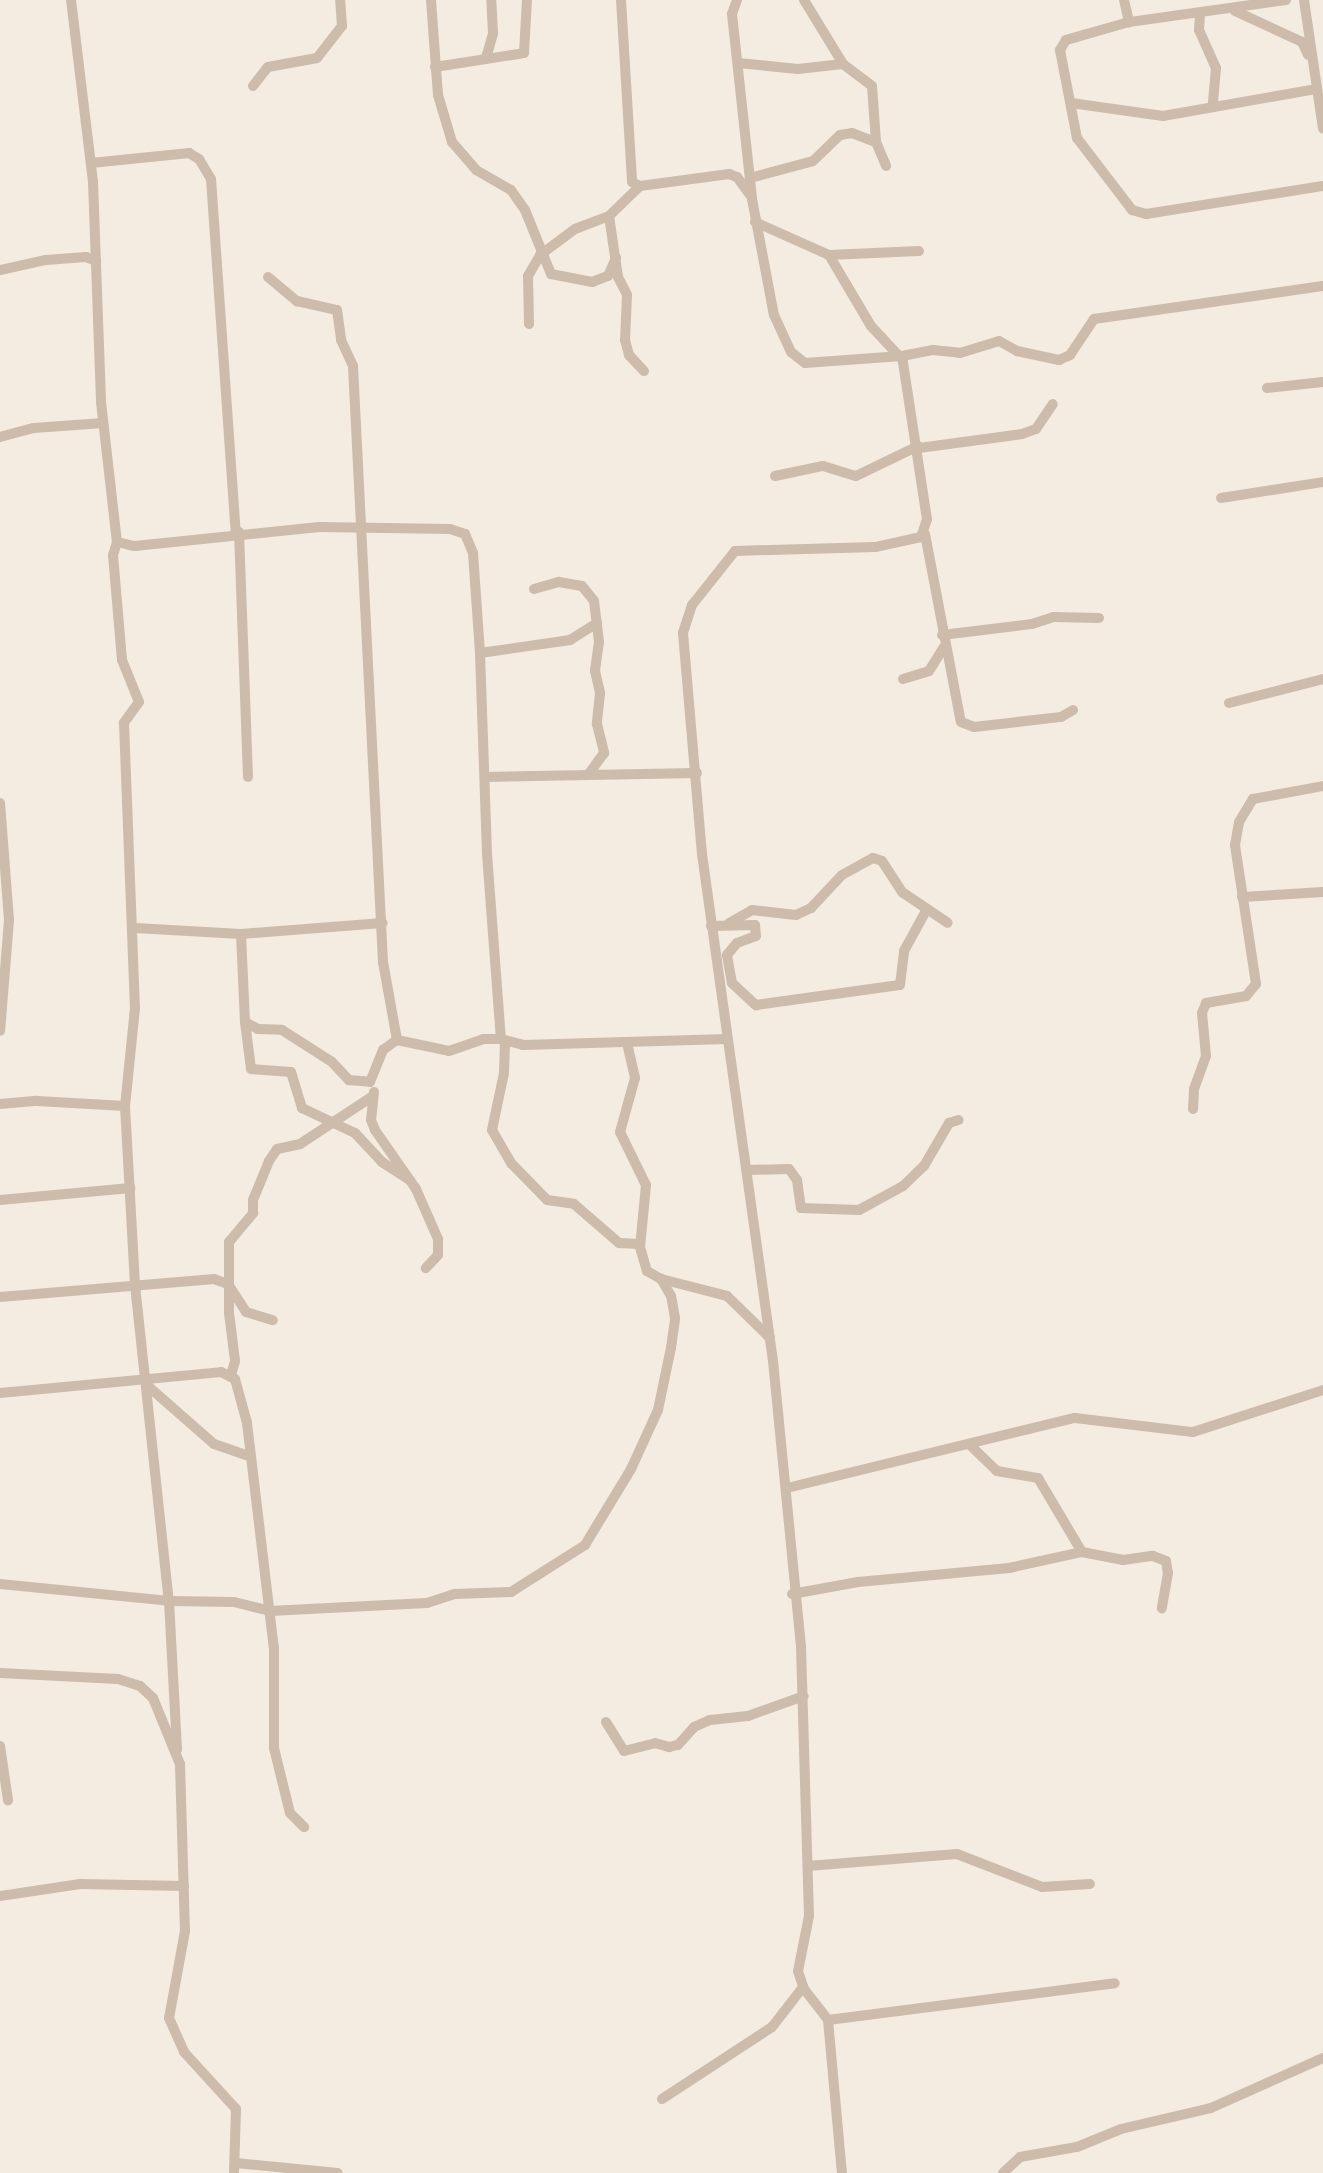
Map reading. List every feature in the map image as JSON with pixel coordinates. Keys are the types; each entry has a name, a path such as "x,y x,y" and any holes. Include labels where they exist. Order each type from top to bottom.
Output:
{"street":[{"path":"71,0 91,163 103,423 117,542 113,555 122,660 139,702 124,723 135,928 135,1008 125,1106 135,1285 148,1384 169,1601 184,1886 185,1931 169,2018 184,2052 236,2109 234,2168 338,2173"},
{"path":"253,86 268,67 317,58 342,26 340,0"},
{"path":"431,0 435,67 452,142 476,170 511,190 525,210 545,269 557,277 592,282 608,276 617,258"},
{"path":"486,58 493,33 491,0"},
{"path":"435,67 524,53 527,0"},
{"path":"621,0 632,182 640,186 729,174 737,177 752,199"},
{"path":"737,0 732,14 755,222 774,315 797,359 818,364 933,350 960,353 999,341 1017,351 1059,359 1070,355 1094,319 1323,286"},
{"path":"804,0 842,64 872,86 876,142 886,166"},
{"path":"1124,0 1129,22"},
{"path":"1286,0 1200,15 1129,22 1062,44 1072,103 1081,147 1101,165 1132,210 1162,213 1323,186"},
{"path":"1304,0 1314,90"},
{"path":"1233,9 1302,42 1323,129"},
{"path":"1200,15 1199,30 1216,68 1213,105"},
{"path":"738,63 798,69 842,64"},
{"path":"1072,103 1140,116 1314,90"},
{"path":"750,178 813,161 840,135 852,133 876,142"},
{"path":"91,163 189,153 199,159 211,178 238,532 248,776"},
{"path":"529,324 528,276 540,255 575,229 609,216 640,186"},
{"path":"609,216 618,277 628,295 625,340 629,355 644,371"},
{"path":"755,222 829,255 919,251"},
{"path":"829,255 871,326 900,355 918,447 925,534 944,647 961,722 974,727 1062,717 1073,710"},
{"path":"0,270 46,260 86,257 96,261"},
{"path":"268,277 296,300 332,306 339,317 341,340 353,366 383,962 397,1040"},
{"path":"1267,388 1323,382"},
{"path":"775,477 823,466 856,476 918,447 1036,429 1053,404"},
{"path":"0,437 34,428 103,423"},
{"path":"1221,498 1323,482"},
{"path":"117,542 135,546 238,532 359,526 450,529 468,538 480,653 487,855 503,1041 504,1073 492,1130 512,1164 547,1200 574,1204 618,1243 640,1244"},
{"path":"842,2173 828,2020 803,1987 798,1971 809,1916 808,1866 803,1696 792,1594 787,1488 770,1338 754,1249 747,1170 711,926 697,773 683,673 683,633 692,605 729,558 744,549 844,551 925,534"},
{"path":"534,589 559,582 582,586 591,592 597,623 595,671 604,753 588,775"},
{"path":"942,635 1032,624 1052,617 1099,618"},
{"path":"480,653 570,640 597,623"},
{"path":"903,679 929,671 944,647"},
{"path":"1229,703 1323,680"},
{"path":"486,777 697,773"},
{"path":"1193,1109 1194,1089 1206,1056 1202,1013 1206,1003 1246,996 1256,985 1235,845 1248,804 1267,794 1323,786"},
{"path":"0,803 9,920 0,1031"},
{"path":"727,925 752,910 796,915 811,908 842,875 873,858 882,861 902,892 948,923"},
{"path":"1242,897 1323,892"},
{"path":"711,926 755,925 755,936 737,943 727,955 732,983 756,1005 900,985 904,951 927,909"},
{"path":"135,928 241,934 383,923"},
{"path":"241,934 245,1022 251,1069 291,1072 296,1101 355,1133 382,1162 410,1180"},
{"path":"245,1022 258,1029 282,1030 332,1062 349,1080 360,1083 375,1075"},
{"path":"426,1268 440,1247 410,1180 374,1130 375,1075 383,1050 397,1040 449,1051 483,1039 628,1043 727,1039"},
{"path":"628,1043 635,1078 620,1132 646,1185 640,1244 647,1271 661,1279 727,1296 770,1338"},
{"path":"304,1827 290,1813 274,1748 270,1611 247,1423 231,1375 235,1361 228,1284 229,1242 253,1213 253,1200 269,1161 277,1149 300,1144 373,1096"},
{"path":"0,1104 37,1101 125,1106"},
{"path":"747,1170 789,1168 797,1180 801,1208 859,1210 903,1186 924,1166 949,1123 959,1120"},
{"path":"0,1200 130,1188"},
{"path":"0,1297 214,1279 228,1284 246,1312 273,1320"},
{"path":"0,1584 169,1601 234,1602 270,1611 427,1603 455,1594 502,1594 585,1545 625,1480 660,1402 675,1318 671,1296 661,1279"},
{"path":"0,1392 148,1384 231,1375"},
{"path":"148,1384 214,1444 251,1457"},
{"path":"787,1488 971,1446 1075,1418 1193,1432 1323,1390"},
{"path":"971,1446 997,1471 1038,1478 1082,1552"},
{"path":"792,1594 858,1582 1009,1568 1082,1552 1123,1560 1153,1556 1166,1561 1168,1573 1162,1608"},
{"path":"0,1673 67,1675 140,1686 153,1698 163,1731 177,1750"},
{"path":"606,1722 624,1751 655,1743 669,1747 678,1745 694,1727 710,1720 748,1716 803,1696"},
{"path":"0,1746 8,1800"},
{"path":"808,1866 957,1854 1042,1886 1090,1884"},
{"path":"0,1896 80,1884 184,1886"},
{"path":"828,2020 1115,1983"},
{"path":"662,2099 772,2027 803,1987"},
{"path":"1003,2173 1020,2157 1077,2147 1121,2129 1211,2108 1323,2057"}]}
